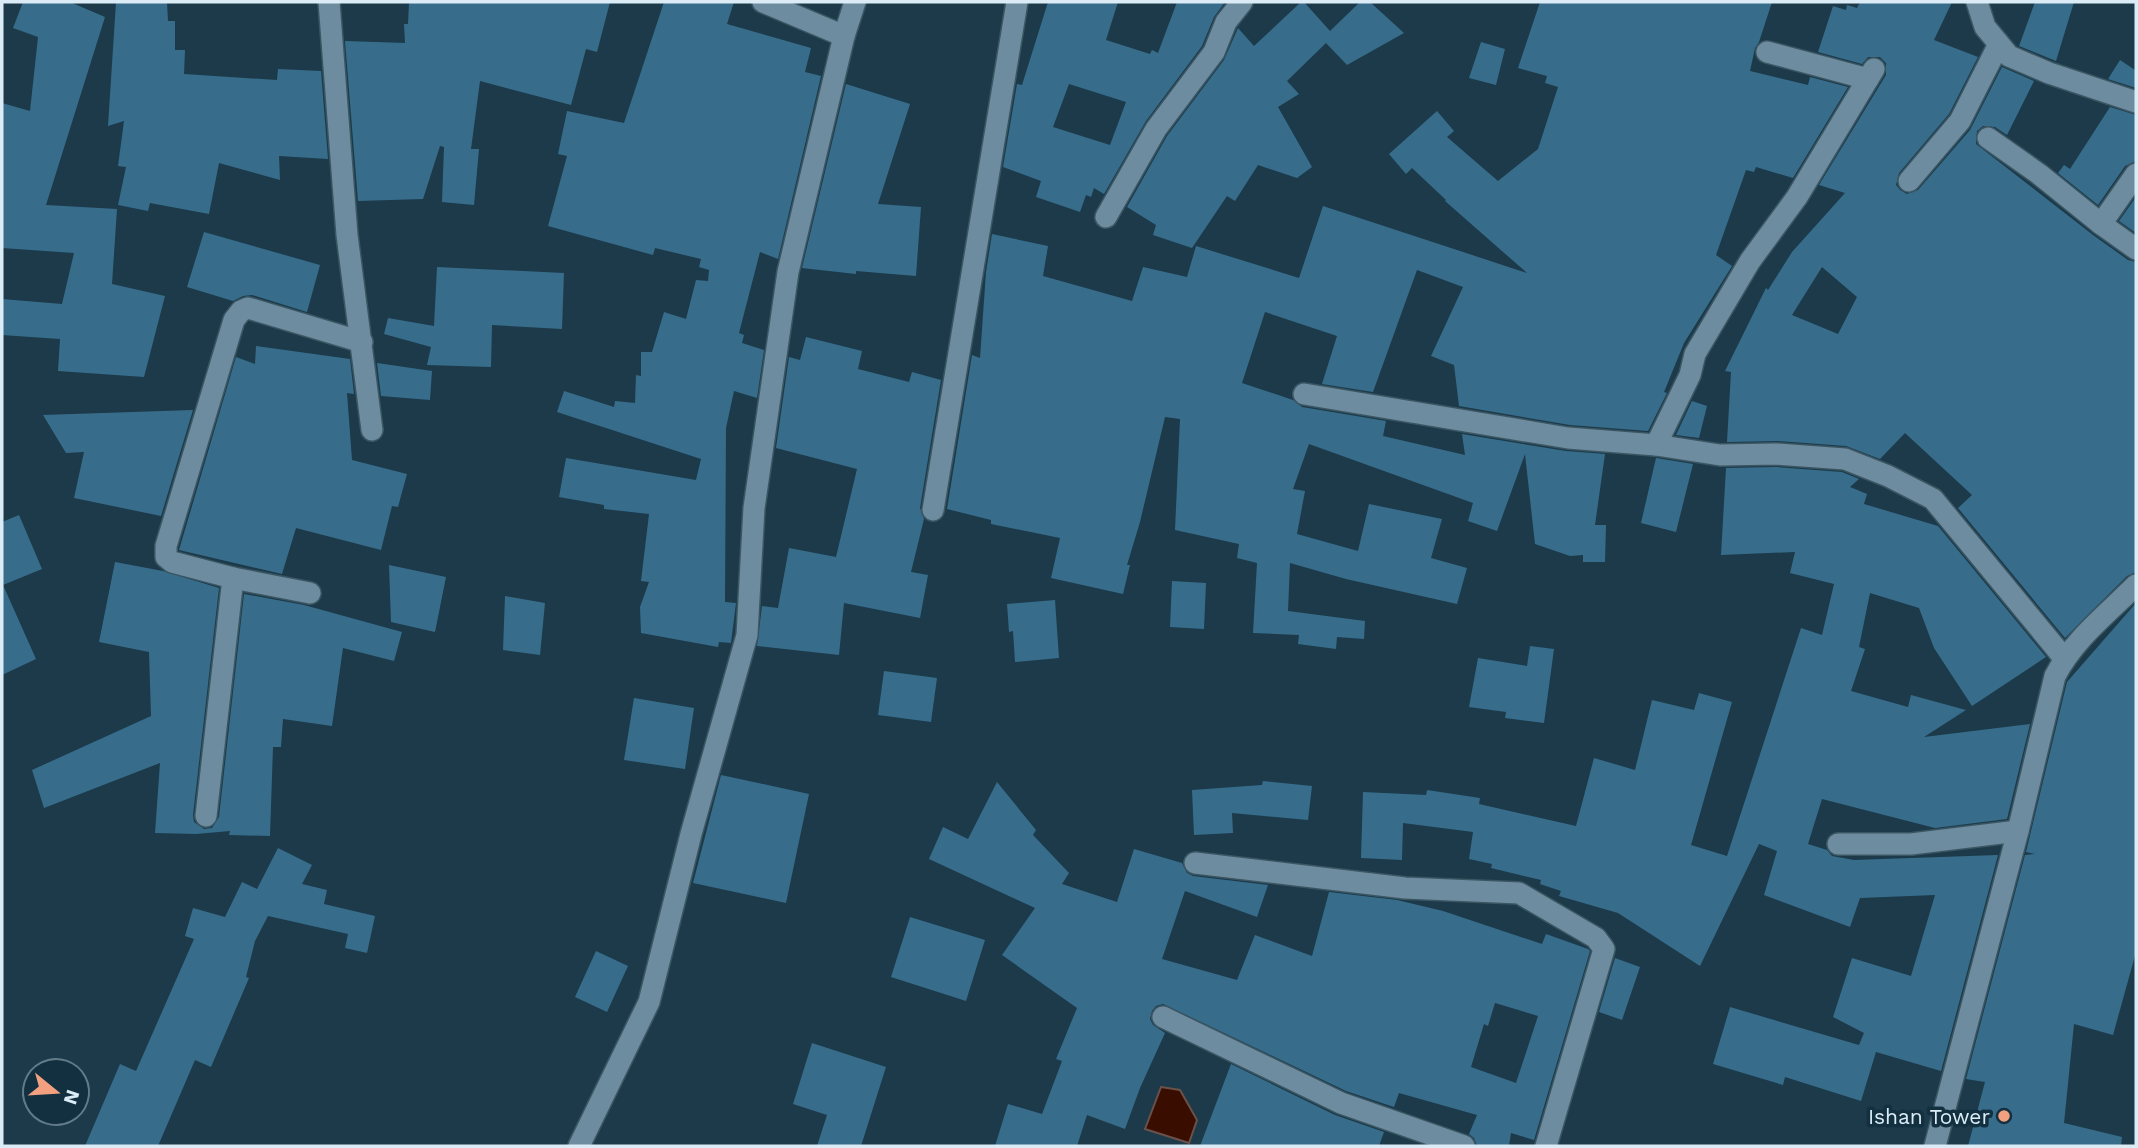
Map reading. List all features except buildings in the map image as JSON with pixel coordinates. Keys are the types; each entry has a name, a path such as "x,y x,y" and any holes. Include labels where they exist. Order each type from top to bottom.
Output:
{"street":[{"path":"328,2 347,235 372,430"},
{"path":"764,2 844,36"},
{"path":"579,1146 649,1002 691,834 747,635 754,508 788,272 844,36 855,2"},
{"path":"933,510 1017,2"},
{"path":"1105,217 1156,129 1214,52 1226,22 1242,2"},
{"path":"1977,2 1985,27 2009,56 2136,102"},
{"path":"1909,181 1960,121 1999,44"},
{"path":"1656,445 1690,375 1695,354 1751,261 1797,197 1871,74 1768,52"},
{"path":"1988,138 2136,249"},
{"path":"2101,224 2136,174"},
{"path":"310,593 233,578 172,562 166,556 166,546 234,320 241,311 248,308 362,342"},
{"path":"1304,394 1568,438 1656,445 1720,455 1776,454 1844,459 1888,476 1933,499 2064,658"},
{"path":"206,816 233,578"},
{"path":"1935,1146 2018,831 2035,750 2055,676 2064,658 2080,639 2136,585"},
{"path":"1838,844 1911,844 2018,831"},
{"path":"1195,863 1405,888 1519,892 1596,938 1604,949 1546,1146"},
{"path":"1163,1017 1341,1103 1464,1146"}],"shaded area":[{"path":"1161,1087 1180,1090 1197,1120 1189,1143 1145,1129"}],"place":[{"name":"Ishan Tower","path":"2004,1116"}]}
